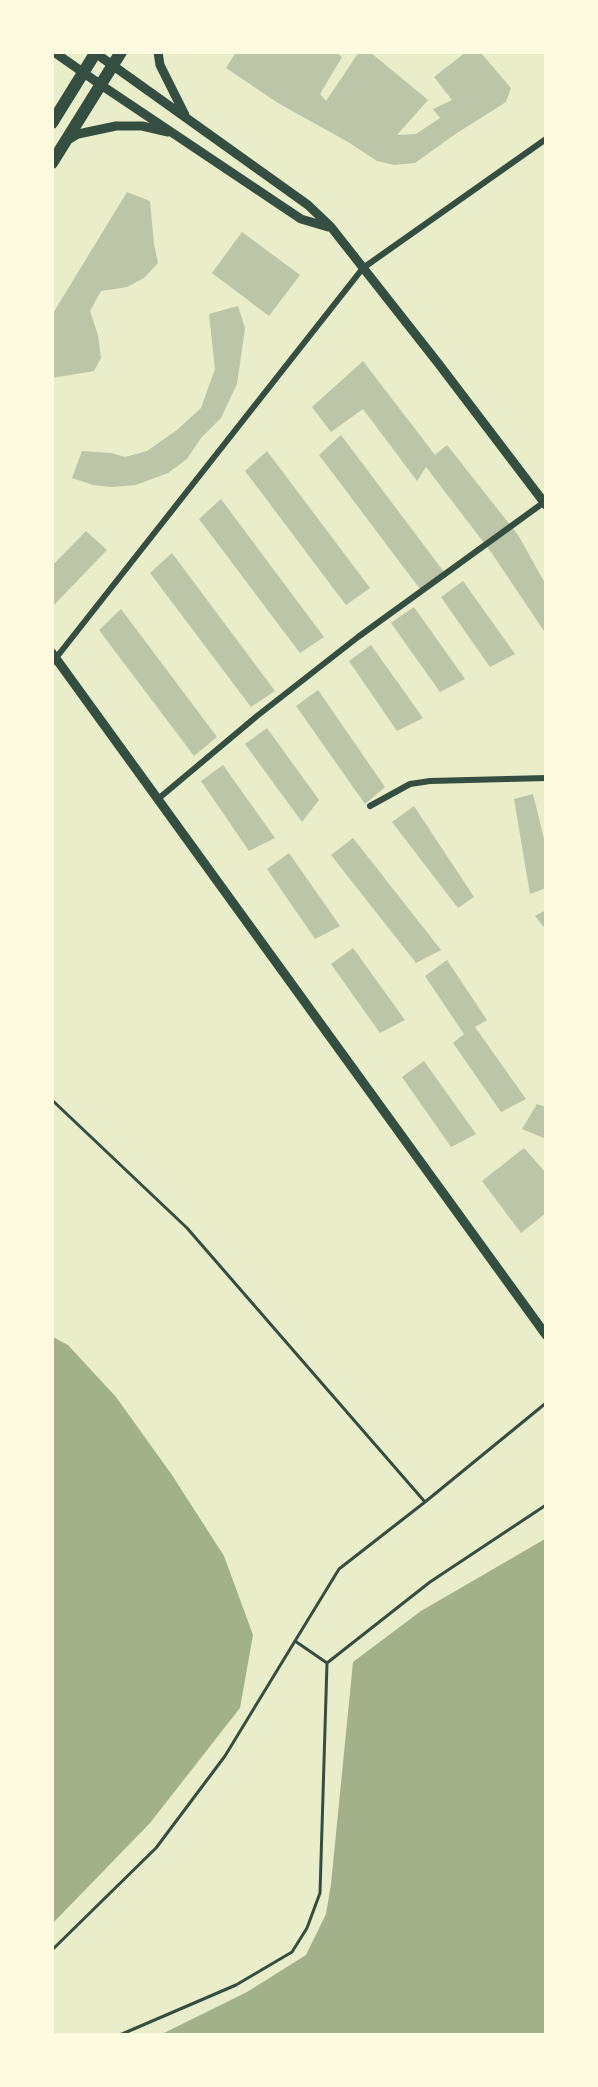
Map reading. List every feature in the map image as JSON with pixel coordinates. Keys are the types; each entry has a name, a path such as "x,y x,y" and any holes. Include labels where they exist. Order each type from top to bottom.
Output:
{"main road":[{"path":"52,163 121,52"},
{"path":"52,123 95,53"}],"street":[{"path":"54,52 82,73 97,89 175,134 301,219 331,227"},
{"path":"158,52 160,65 188,119"},
{"path":"95,53 308,205 331,227 438,363 544,504 358,637 257,716 158,799"},
{"path":"66,142 78,134 116,126 142,126 175,134"},
{"path":"546,139 363,268 54,658 546,1335"},
{"path":"370,806 410,784 430,781 546,778"}],"path":[{"path":"52,1100 187,1228 425,1502"},
{"path":"52,1950 156,1848 225,1756 339,1569 546,1403"},
{"path":"122,2034 245,1979 292,1952 307,1928 320,1893 327,1663 429,1582 546,1505"},
{"path":"295,1641 327,1663"}],"shaded area":[{"path":"53,1337 68,1345 116,1397 172,1475 224,1556 253,1635 240,1708 150,1823 53,1923"},
{"path":"545,1539 545,2034 162,2034 247,1992 306,1955 326,1914 331,1884 353,1662 421,1611"}],"building":[{"path":"236,52 336,52 342,57 320,94 326,101 359,52 370,52 428,100 397,135 416,134 440,118 433,109 452,100 434,77 466,52 480,52 511,88 506,102 415,163 394,165 377,161 278,103 226,68"},
{"path":"127,192 150,201 158,263 144,278 127,287 101,291 90,311 98,335 101,358 94,371 52,378 52,315"},
{"path":"242,232 300,275 269,316 212,273"},
{"path":"238,306 245,328 237,384 221,418 201,438 187,459 168,473 136,485 112,487 93,485 72,478 82,451 111,453 125,457 147,451 177,430 201,408 215,369 209,314"},
{"path":"363,361 435,455 447,445 518,535 546,585 546,634 491,552 426,467 417,481 363,409 331,432 312,407"},
{"path":"341,435 444,572 420,589 319,455"},
{"path":"267,451 370,588 346,605 245,471"},
{"path":"221,499 324,637 300,653 199,519"},
{"path":"86,531 107,550 52,607 52,566"},
{"path":"172,553 275,691 251,707 150,573"},
{"path":"463,581 515,654 490,667 441,597"},
{"path":"414,607 465,679 440,692 391,623"},
{"path":"121,609 217,737 194,756 99,630"},
{"path":"371,645 423,718 397,731 349,661"},
{"path":"318,690 385,787 365,804 296,706"},
{"path":"267,728 319,800 302,822 245,744"},
{"path":"223,765 275,838 249,851 201,781"},
{"path":"533,794 546,847 546,888 530,894 514,799"},
{"path":"414,806 474,897 458,908 392,822"},
{"path":"353,838 441,950 416,963 331,855"},
{"path":"289,853 340,926 315,939 267,869"},
{"path":"546,910 546,930 535,916"},
{"path":"353,948 405,1020 380,1033 331,964"},
{"path":"447,960 487,1020 475,1027 526,1099 501,1112 453,1043 464,1034 425,976"},
{"path":"424,1061 476,1134 451,1147 402,1077"},
{"path":"537,1104 546,1107 546,1139 522,1129"},
{"path":"524,1148 546,1173 546,1213 521,1233 482,1181"}]}
